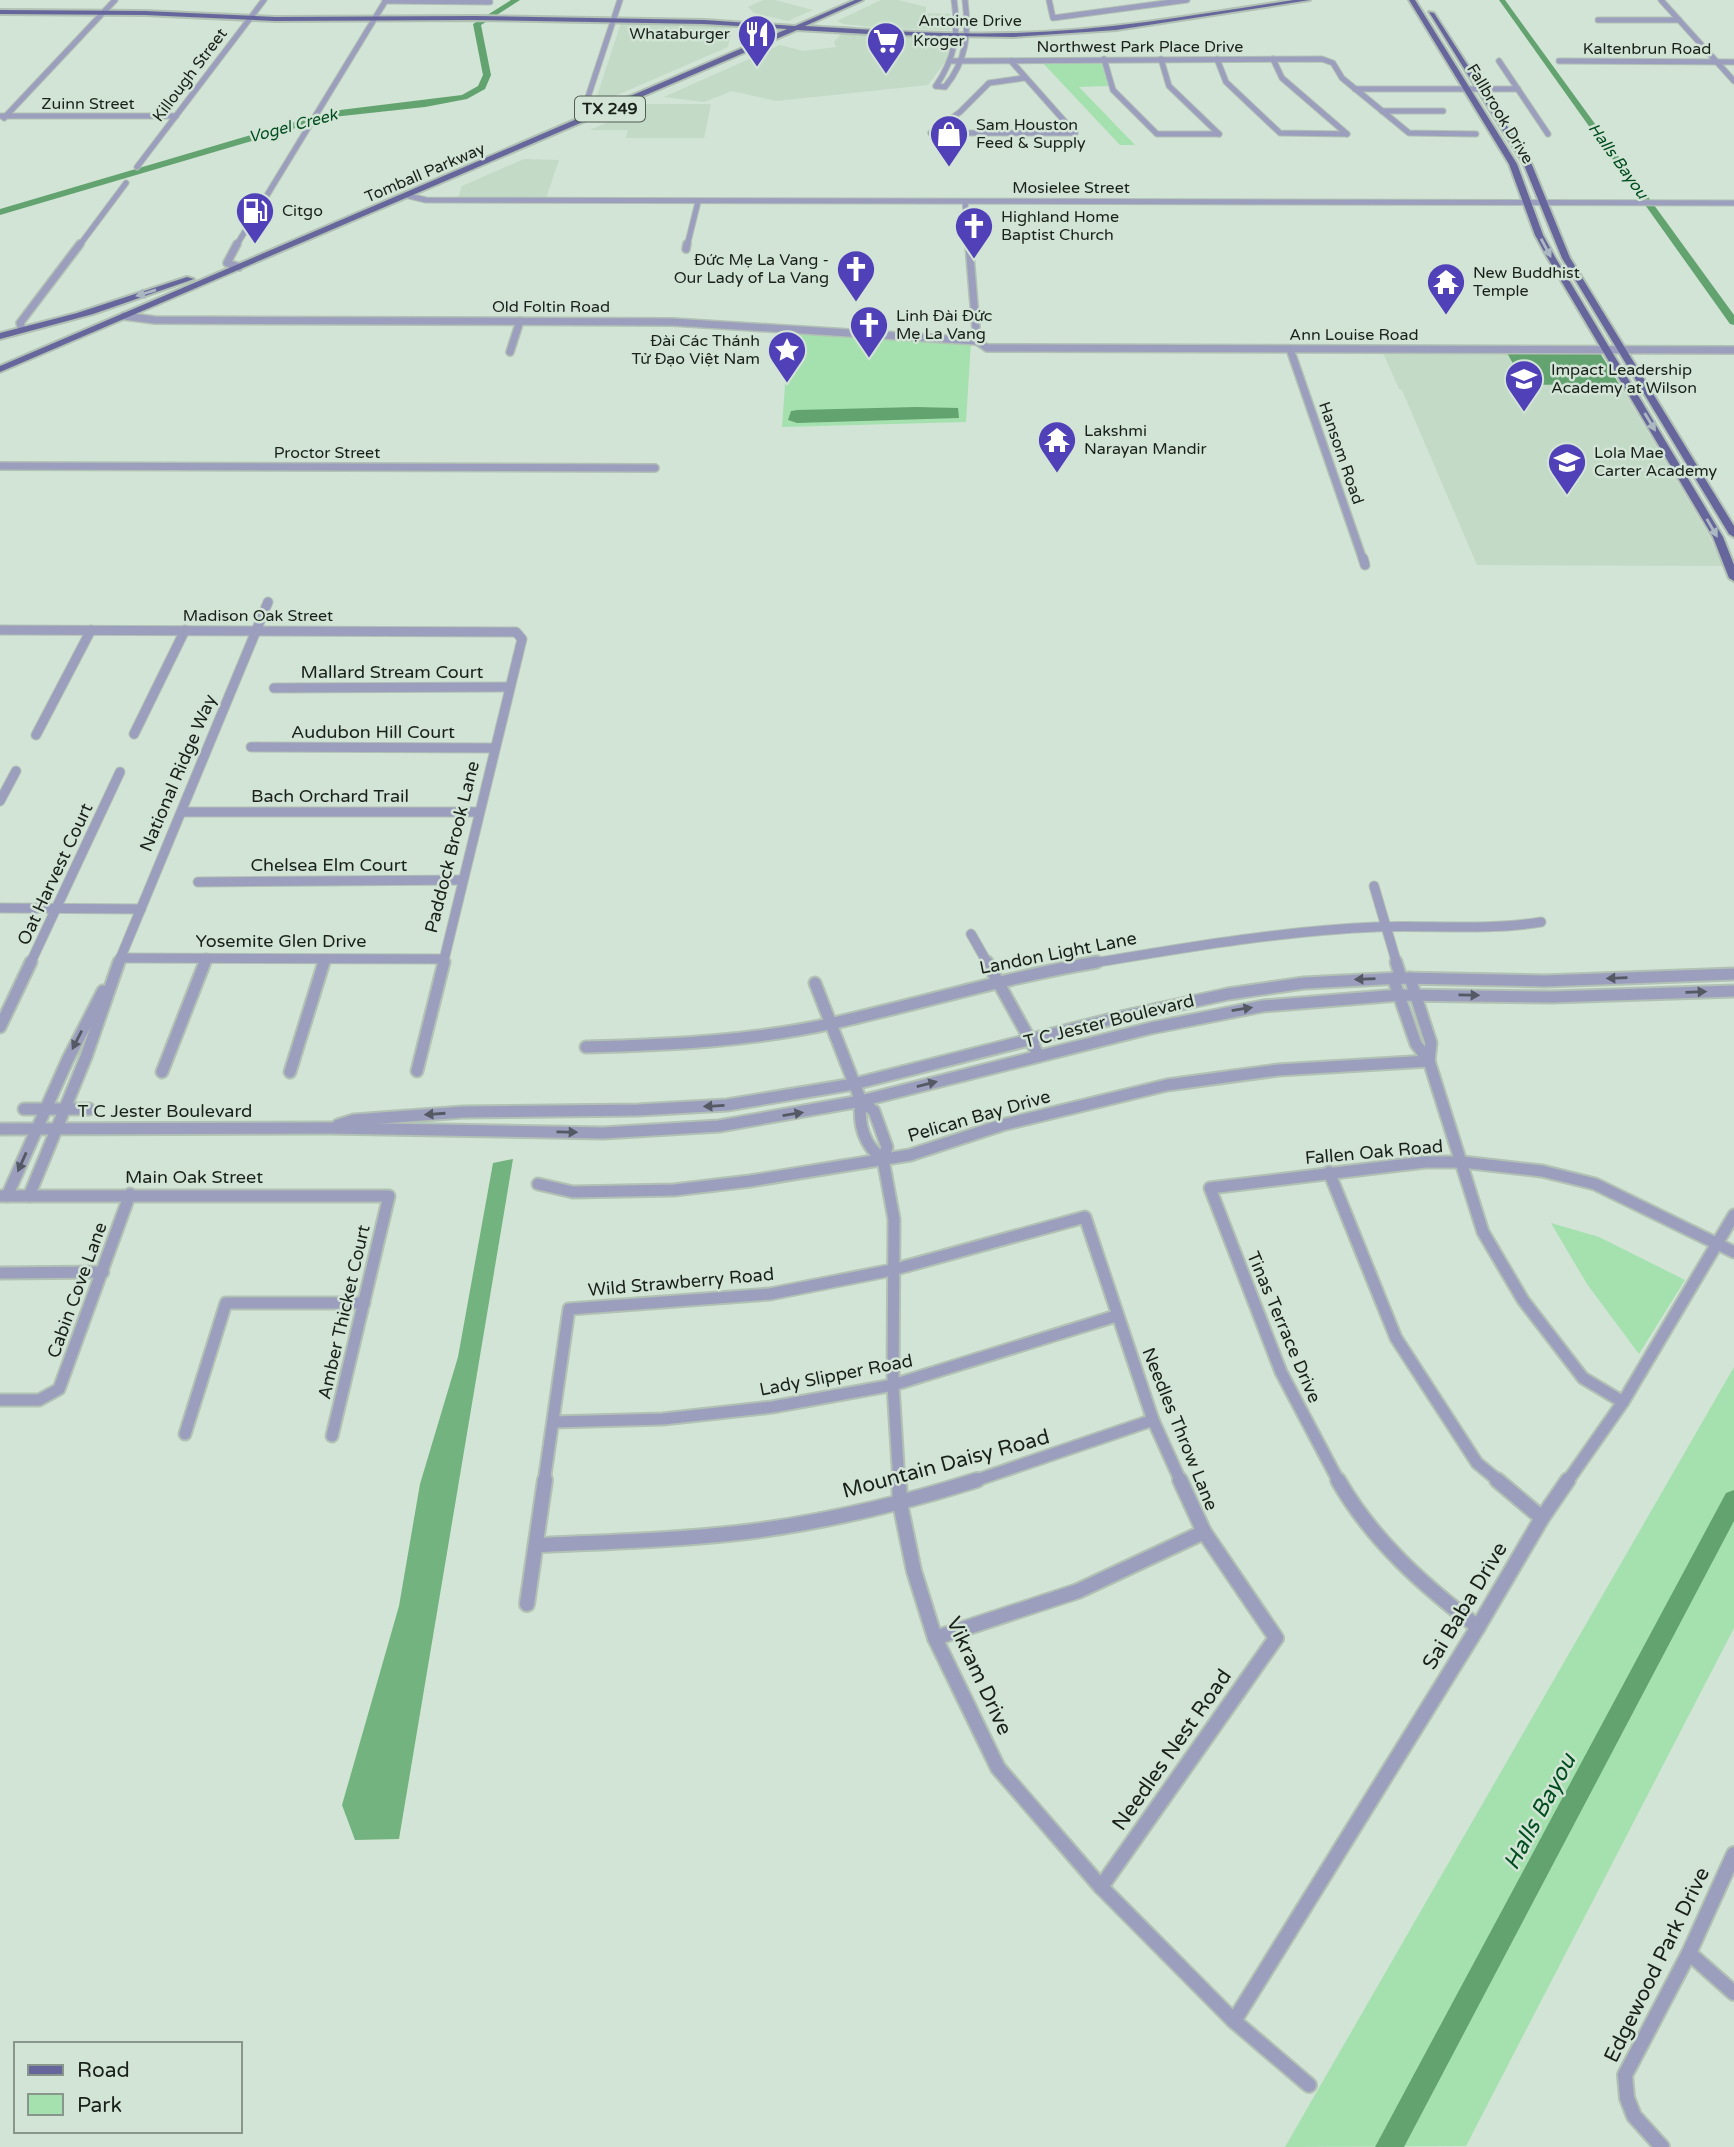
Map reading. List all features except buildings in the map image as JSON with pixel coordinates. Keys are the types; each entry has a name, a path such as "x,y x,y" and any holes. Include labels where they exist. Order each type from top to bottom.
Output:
{"main road":[{"name":"Tomball Parkway","path":"0,369 409,196 860,0"},
{"name":"Antoine Drive","path":"1205,12 1270,0"},
{"name":"Antoine Drive","path":"705,20 886,32 967,34 1084,30 1301,0"},
{"name":"Fallbrook Drive","path":"1412,0 1513,164 1539,235 1731,558 1734,578"},
{"name":"Fallbrook Drive","path":"1427,6 1528,165 1566,258 1734,534"},
{"name":"Antoine Drive","path":"0,10 179,12 252,17 497,16 705,20 806,24 886,32"},
{"path":"1434,36 1446,36"},
{"path":"0,335 237,267"},
{"path":"81,313 93,311 124,316"},
{"path":"1685,482 1702,482"}],"street":[{"path":"0,122 115,0"},
{"name":"Killough Street","path":"137,167 264,0"},
{"path":"596,115 586,111 585,106 620,0"},
{"path":"1049,0 1053,18 1116,12 1184,0"},
{"path":"1661,0 1734,81"},
{"path":"237,267 227,263 228,258 386,1 490,2"},
{"path":"955,1 965,1 967,34 964,62 946,87 936,86 952,61 956,34 955,1"},
{"path":"1105,3 1116,12"},
{"path":"1598,20 1679,20"},
{"path":"1104,59 1114,90 1157,134 1219,134 1169,86 1161,59"},
{"path":"1217,59 1226,82 1280,133 1347,134 1282,78 1273,59"},
{"name":"Northwest Park Place Drive","path":"952,61 1328,60 1355,89"},
{"path":"1011,61 1075,134 931,133 960,112 989,83 1024,78"},
{"path":"1499,61 1548,134"},
{"name":"Kaltenbrun Road","path":"1559,61 1734,62"},
{"path":"1355,89 1518,89"},
{"path":"1355,89 1409,133 1476,134"},
{"path":"1382,111 1443,111"},
{"name":"Zuinn Street","path":"3,116 176,116"},
{"path":"22,329 20,323 126,183"},
{"name":"Mosielee Street","path":"409,196 426,200 698,202 1734,203"},
{"path":"686,249 698,202"},
{"path":"965,202 977,341"},
{"name":"Old Foltin Road","path":"124,316 155,320 681,322 977,341"},
{"path":"510,352 520,321"},
{"name":"Ann Louise Road","path":"977,341 987,348 1734,349"},
{"name":"Hansom Road","path":"1290,349 1365,565"},
{"name":"Proctor Street","path":"0,466 655,468"},
{"name":"National Ridge Way","path":"29,1196 86,1057 120,958 268,602"},
{"name":"Madison Oak Street","path":"0,630 516,632"},
{"path":"36,735 91,630"},
{"path":"134,734 185,630"},
{"name":"Paddock Brook Lane","path":"417,1072 461,880 522,639 516,632"},
{"name":"Mallard Stream Court","path":"274,688 510,687"},
{"name":"Audubon Hill Court","path":"251,747 494,748"},
{"path":"0,800 16,771"},
{"name":"Oat Harvest Court","path":"0,1027 120,772"},
{"name":"Bach Orchard Trail","path":"182,811 478,812"},
{"name":"Chelsea Elm Court","path":"198,882 461,880"},
{"path":"1374,886 1401,978 1415,995 1431,1043 1429,1061"},
{"path":"0,908 141,908"},
{"name":"Landon Light Lane","path":"586,1047 717,1041 832,1023 1058,968 1254,936 1385,927 1517,926 1541,922"},
{"path":"971,934 1039,1056"},
{"name":"National Ridge Way","path":"4,1196 68,1059 120,958"},
{"name":"Yosemite Glen Drive","path":"120,958 442,959"},
{"path":"162,1072 206,958"},
{"path":"290,1072 325,959"},
{"name":"T C Jester Boulevard","path":"329,1128 354,1120 503,1111 638,1110 727,1105 854,1084 1029,1039 1256,989 1401,978 1545,981 1734,974"},
{"path":"1401,978 1399,995 1416,1044 1429,1061 1483,1232 1523,1300 1583,1378 1623,1402"},
{"name":"Vikram Drive","path":"815,983 861,1101 874,1111 887,1147 883,1159 894,1219 893,1385 900,1503 914,1571 935,1638 998,1768 1101,1887 1234,2021 1309,2085"},
{"name":"T C Jester Boulevard","path":"0,1129 329,1128 603,1133 719,1126 861,1101 1220,1012 1311,1000 1399,995 1552,997 1734,991"},
{"name":"Pelican Bay Drive","path":"538,1184 573,1192 674,1190 750,1181 926,1152 1002,1125 1167,1085 1278,1070 1429,1061"},
{"name":"Vikram Drive","path":"861,1101 858,1116 861,1125 872,1150 883,1159"},
{"name":"T C Jester Boulevard","path":"24,1109 89,1110"},
{"path":"499,1132 503,1111"},
{"name":"Fallen Oak Road","path":"1210,1188 1390,1165 1462,1162 1542,1171 1595,1184 1734,1252"},
{"path":"1329,1172 1396,1338 1477,1463 1542,1518"},
{"name":"Tinas Terrace Drive","path":"1210,1188 1278,1368 1317,1447 1361,1516 1398,1558 1435,1595 1478,1627"},
{"name":"Cabin Cove Lane","path":"0,1400 43,1400 53,1397 59,1389 130,1194"},
{"name":"Main Oak Street","path":"4,1196 389,1196"},
{"name":"Amber Thicket Court","path":"332,1436 389,1196"},
{"name":"Sai Baba Drive","path":"1234,2021 1478,1627 1542,1518 1623,1402 1734,1215"},
{"name":"Wild Strawberry Road","path":"527,1604 569,1308 771,1294 892,1270 1085,1217"},
{"name":"Needles Throw Lane","path":"1085,1217 1153,1420 1204,1532 1276,1638"},
{"path":"0,1273 103,1272"},
{"path":"185,1434 226,1303 364,1303"},
{"name":"Lady Slipper Road","path":"553,1422 690,1416 772,1406 893,1385 1116,1316"},
{"name":"Mountain Daisy Road","path":"536,1545 654,1540 783,1527 900,1503 1046,1460 1153,1420"},
{"path":"935,1638 1078,1591 1204,1532"},
{"name":"Needles Nest Road","path":"1101,1887 1276,1638"},
{"name":"Edgewood Park Drive","path":"1662,2147 1631,2113 1624,2095 1625,2075 1689,1953 1734,1854"},
{"path":"1689,1953 1734,1993"}],"shaded area":[{"path":"763,0 775,0 813,10 788,21 754,13 748,7"},
{"path":"881,0 898,0 926,7 926,13 950,14 950,30 883,28 837,21"},
{"path":"621,23 732,24 728,47 594,105"},
{"path":"843,32 952,39 945,62 928,85 776,101 732,91 704,102 664,97 780,45 803,51 836,47 834,42"},
{"path":"647,104 711,104 704,138 626,138 628,130 590,130"},
{"path":"524,159 559,160 546,198 458,198 462,186"},
{"path":"1383,353 1507,353 1525,385 1619,384 1707,532 1724,566 1477,565 1402,390 1399,389"},
{"path":"1507,353 1600,353 1619,384 1525,385"},
{"path":"958,408 959,418 797,423 788,420 791,411 798,410"},
{"path":"513,1159 399,1839 355,1840 342,1805 399,1606 420,1484 458,1357 493,1163"}],"green space":[{"path":"1041,61 1102,62 1108,86 1079,87 1135,145 1120,145"},
{"path":"789,331 971,342 966,422 782,427"},
{"path":"1551,1223 1599,1237 1685,1280 1639,1354 1587,1284"},
{"path":"1734,1367 1734,1628 1466,2146 1285,2147"}],"waterway":[{"name":"Vogel Creek","path":"0,212 332,114 464,97 482,87 487,75 477,24 516,0"},
{"name":"Halls Bayou","path":"1502,1 1734,322"},
{"name":"Halls Bayou","path":"1389,2147 1734,1500"}],"place":[{"name":"Whataburger","path":"757,68"},
{"name":"Kroger","path":"886,75"},
{"name":"Sam Houston Feed & Supply","path":"949,168"},
{"name":"Citgo","path":"255,245"},
{"name":"Highland Home Baptist Church","path":"974,260"},
{"name":"Đức Mẹ La Vang - Our Lady of La Vang","path":"856,303"},
{"name":"New Buddhist Temple","path":"1446,316"},
{"name":"Linh Đài Đức Mẹ La Vang","path":"869,359"},
{"name":"Đài Các Thánh Tử Đạo Việt Nam","path":"787,384"},
{"name":"Impact Leadership Academy at Wilson","path":"1524,413"},
{"name":"Lakshmi Narayan Mandir","path":"1057,474"},
{"name":"Lola Mae Carter Academy","path":"1567,496"}]}
